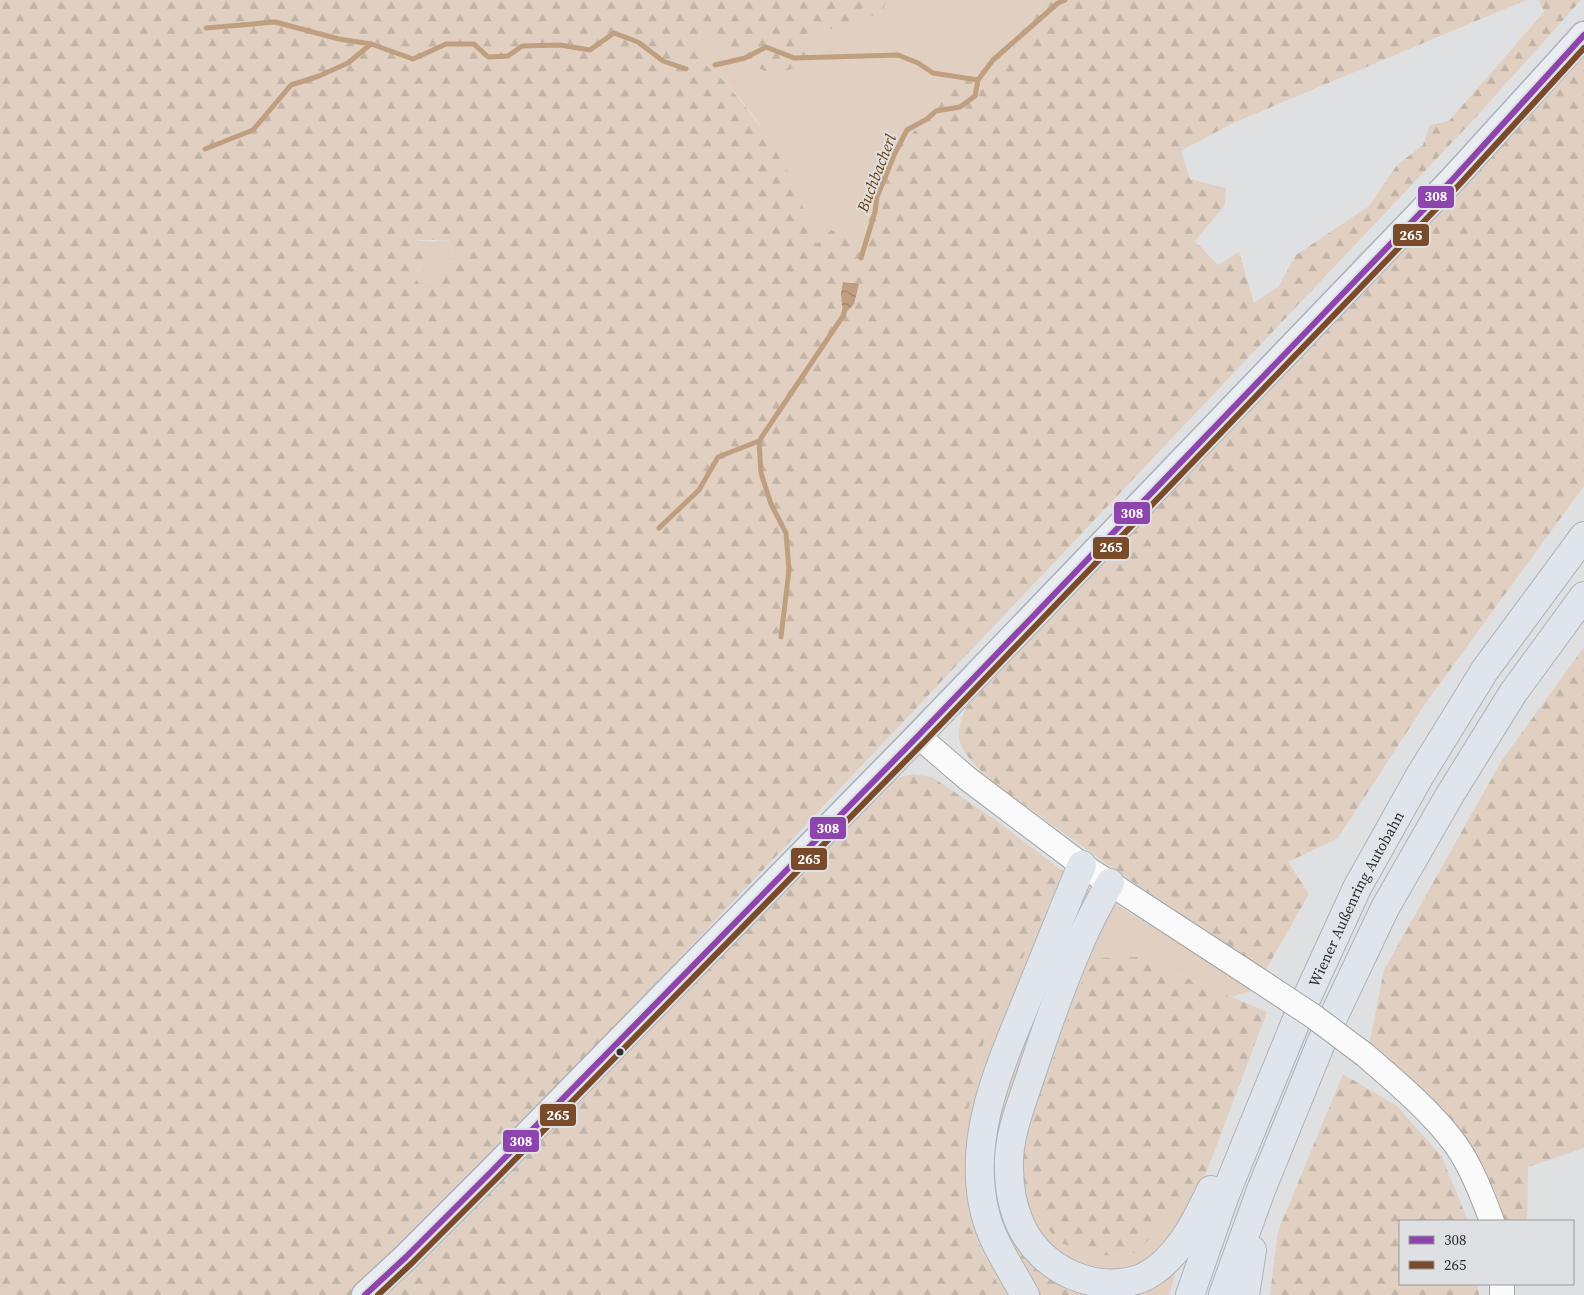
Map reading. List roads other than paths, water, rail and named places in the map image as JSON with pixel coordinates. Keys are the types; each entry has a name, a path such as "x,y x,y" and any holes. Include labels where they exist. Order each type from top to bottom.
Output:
{"highway":[{"name":"Wiener Außenring Autobahn","path":"1190,1295 1225,1195 1246,1143 1297,1019 1357,888 1419,777 1485,670 1584,536"},
{"name":"Wiener Außenring Autobahn","path":"1223,1295 1260,1190 1321,1043 1385,908 1448,798 1508,701 1584,596"},
{"path":"1025,1295 991,1231 985,1214 981,1193 980,1158 984,1121 996,1076 1082,864"},
{"path":"1110,884 1087,927 1069,971 1019,1111 1012,1139 1009,1165 1010,1191 1022,1226 1030,1241 1047,1261 1061,1272 1078,1281 1095,1286 1111,1287 1128,1284 1143,1278 1157,1268 1181,1243 1193,1226 1212,1190 1246,1143"},
{"path":"1245,1295 1260,1190"}],"main road":[{"path":"366,1295 490,1173 918,736 1446,186 1584,35"},
{"path":"918,736 968,779 1110,884 1154,910 1260,981 1365,1055 1416,1100 1455,1144 1477,1181 1492,1220"}],"water":[{"path":"843,282 859,284 854,304 843,316 841,293"}],"waterway":[{"name":"Buchbacherl","path":"861,258 875,212 877,197 895,153 907,130 927,119 936,111 960,107 975,96 978,80 993,60 1058,3 1065,0"},
{"path":"206,28 275,22 339,39 371,44 413,59 446,44 474,44 488,57 508,56 522,46 560,45 590,50 614,33 638,42 663,61 686,69"},
{"path":"205,149 253,130 291,85 319,76 348,63 371,44"},
{"path":"715,65 745,58 766,47 794,58 898,55 918,63 933,73 978,80"},
{"path":"659,528 699,490 718,457 759,441 843,316 845,310"},
{"path":"759,441 761,473 771,504 786,533 789,570 781,637"}]}
